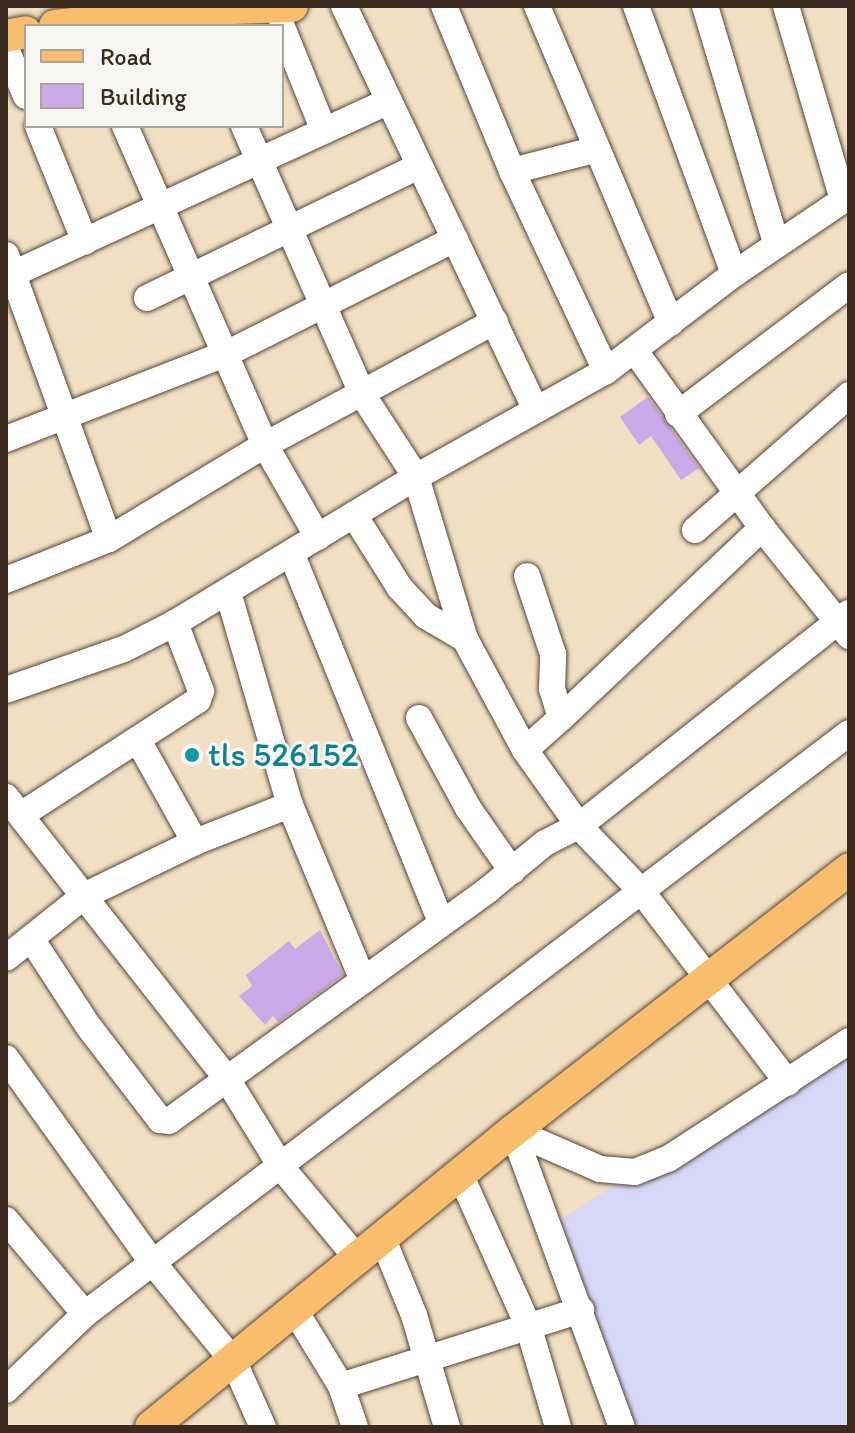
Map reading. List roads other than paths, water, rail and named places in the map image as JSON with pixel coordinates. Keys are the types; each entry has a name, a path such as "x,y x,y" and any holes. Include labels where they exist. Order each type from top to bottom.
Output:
{"main road":[{"path":"68,20 282,17"},
{"path":"151,1427 513,1131 849,869"}],"street":[{"path":"344,6 536,410"},
{"path":"444,6 512,171 606,371"},
{"path":"537,6 594,150 671,323"},
{"path":"636,6 734,274"},
{"path":"705,6 776,243"},
{"path":"9,684 124,649 175,623 292,555 416,477 606,371 776,243 846,198 786,6"},
{"path":"282,17 324,131"},
{"path":"6,49 24,91"},
{"path":"109,539 11,264 85,242 158,203 387,102"},
{"path":"39,128 85,242"},
{"path":"126,128 190,277 228,353 265,445 318,537"},
{"path":"245,128 362,394 416,477 465,639 525,750 579,826 642,892 705,980 788,1083"},
{"path":"512,171 594,150"},
{"path":"147,298 419,166"},
{"path":"6,439 66,419 228,353 325,307 455,239"},
{"path":"678,414 849,285"},
{"path":"6,580 109,539 265,445 495,321"},
{"path":"32,940 160,1120 177,1117 512,871 545,843 579,826 845,624 762,528 635,351"},
{"path":"695,530 849,395"},
{"path":"354,515 400,588 426,616 465,639"},
{"path":"525,750 762,528"},
{"path":"292,555 441,922"},
{"path":"527,576 553,654 552,689 561,718"},
{"path":"228,592 290,805 363,980"},
{"path":"175,623 201,696 139,742 14,806 227,1079 282,1168 357,1258"},
{"path":"419,718 468,808 512,871"},
{"path":"6,1390 85,1314 282,1168 849,733"},
{"path":"139,742 195,842"},
{"path":"6,958 84,896 195,842 290,805"},
{"path":"513,1131 600,1169 635,1172 668,1159 849,1041"},
{"path":"6,1058 153,1263 234,1362 263,1427"},
{"path":"513,1131 622,1427"},
{"path":"460,1174 528,1325 558,1427"},
{"path":"6,1220 85,1314"},
{"path":"382,1237 414,1315 447,1427"},
{"path":"294,1309 341,1386 355,1427"},
{"path":"341,1386 424,1357 581,1310"}],"place":[{"name":"tls 526152","path":"192,755"}]}
